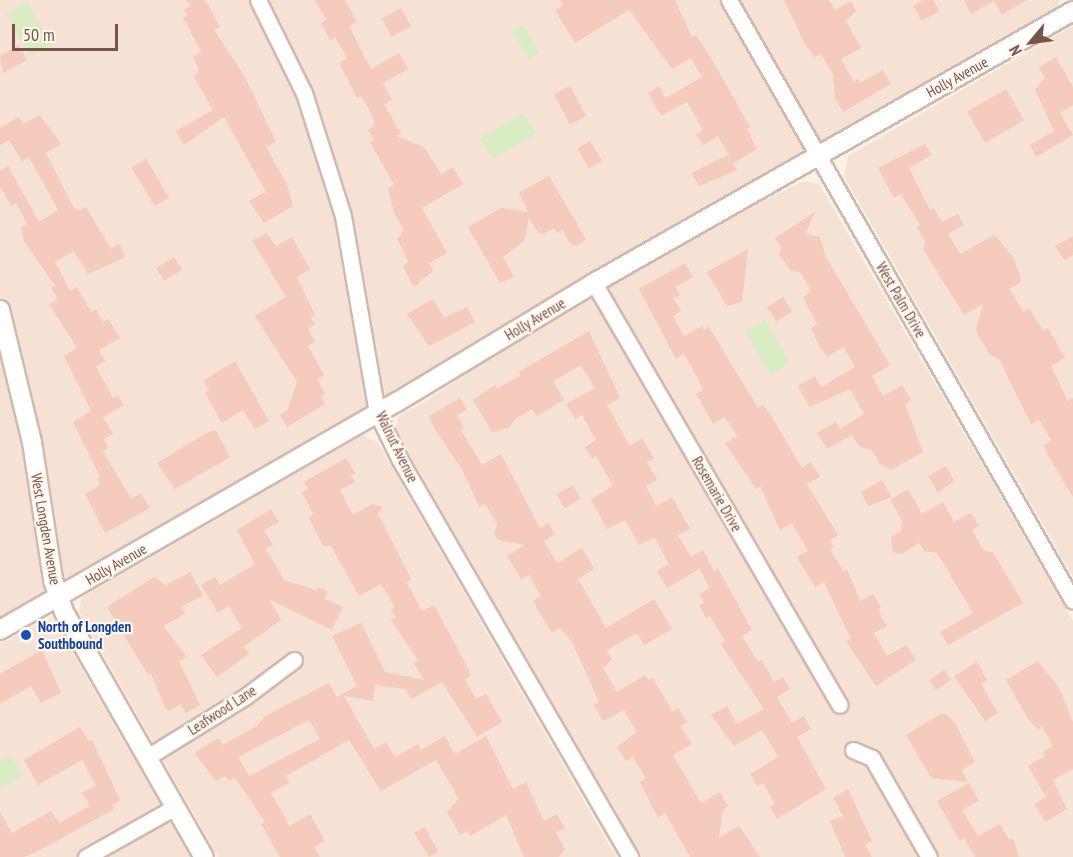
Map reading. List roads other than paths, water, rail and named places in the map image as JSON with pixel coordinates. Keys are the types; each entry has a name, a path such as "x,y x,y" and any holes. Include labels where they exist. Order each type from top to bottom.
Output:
{"street":[{"name":"Walnut Avenue","path":"258,0 304,93 343,216 377,413 400,460 630,857"},
{"name":"West Palm Drive","path":"729,0 1073,601"},
{"name":"Holly Avenue","path":"0,630 377,413 594,283 1073,11"},
{"name":"Rosemarie Drive","path":"594,283 840,705"},
{"name":"West Longden Avenue","path":"0,310 32,442 46,542 59,597 75,632 149,756 204,857"},
{"name":"Leafwood Lane","path":"149,756 246,696 294,660"},
{"path":"853,750 872,758 929,857"},
{"path":"86,857 175,807"}],"place":[{"name":"North of Longden Southbound","path":"26,635"}]}
